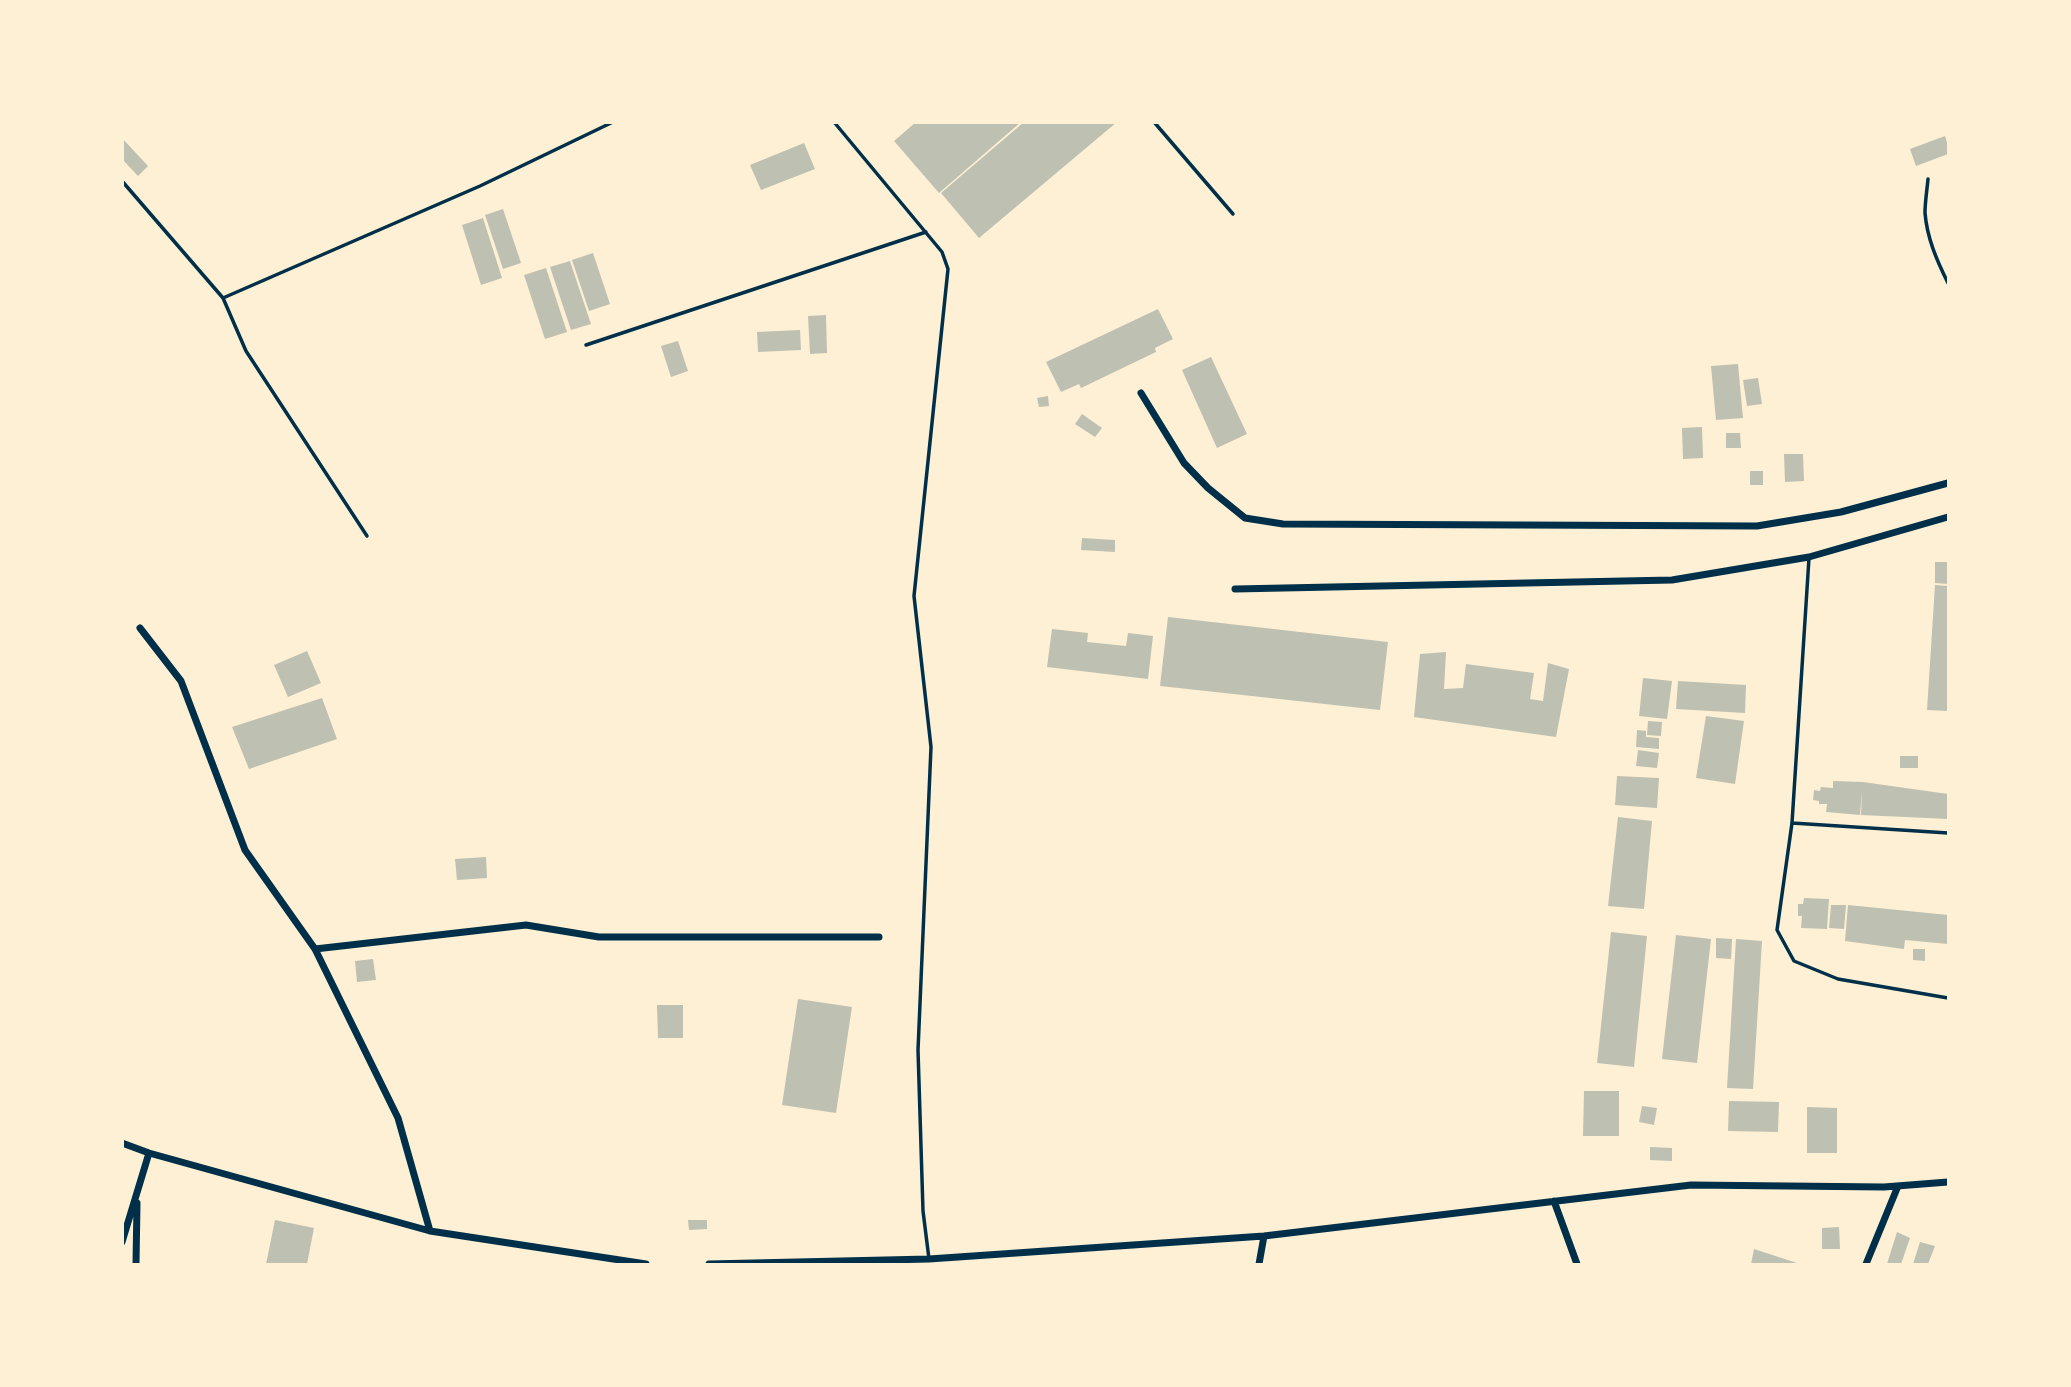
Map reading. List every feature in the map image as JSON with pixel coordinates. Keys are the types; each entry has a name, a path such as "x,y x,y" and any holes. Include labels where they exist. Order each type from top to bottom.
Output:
{"street":[{"path":"1141,393 1184,463 1208,488 1245,518 1283,524 1757,526 1841,512 1948,483"},
{"path":"1235,589 1672,580 1809,557 1948,517"},
{"path":"139,628 181,681 245,850 315,949 398,1118 430,1231"},
{"path":"315,949 526,925 598,937 878,937"},
{"path":"122,1143 149,1153 430,1231 646,1265"},
{"path":"122,1242 149,1153"},
{"path":"709,1265 929,1259 1264,1236 1691,1185 1898,1186 1948,1182"},
{"path":"1866,1265 1898,1186"},
{"path":"136,1265 137,1196"},
{"path":"1554,1201 1577,1265"},
{"path":"1259,1265 1264,1236"}],"lane":[{"path":"223,298 480,186 613,122"},
{"path":"834,122 942,251 948,269 914,596 931,747 918,1050 923,1212 929,1259"},
{"path":"1154,122 1233,214"},
{"path":"1928,180 1925,212 1929,236 1938,264 1948,283"},
{"path":"122,181 223,298 246,351 367,537"},
{"path":"586,345 926,232"},
{"path":"1809,557 1792,823 1777,930 1794,961 1838,979 1948,998"},
{"path":"1792,823 1948,833"}],"building":[{"path":"916,122 1021,122 939,193 894,141"},
{"path":"1024,122 1117,122 979,238 941,193"},
{"path":"1945,136 1948,154 1916,166 1910,149"},
{"path":"122,138 148,166 138,176 122,159"},
{"path":"804,143 815,169 761,190 750,165"},
{"path":"503,209 521,263 503,269 485,215"},
{"path":"483,218 502,278 481,285 462,225"},
{"path":"593,253 610,304 589,311 572,260"},
{"path":"570,261 591,324 571,330 550,267"},
{"path":"546,268 567,332 545,339 524,275"},
{"path":"1158,309 1173,339 1155,348 1156,352 1081,388 1079,384 1061,392 1046,362"},
{"path":"826,315 827,353 810,354 808,316"},
{"path":"800,330 801,350 758,352 757,332"},
{"path":"678,341 688,371 671,377 661,346"},
{"path":"1211,357 1247,434 1217,448 1182,370"},
{"path":"1738,364 1743,418 1716,420 1711,366"},
{"path":"1758,378 1762,404 1747,406 1743,380"},
{"path":"1048,396 1049,406 1039,407 1037,398"},
{"path":"1082,414 1102,428 1095,437 1075,424"},
{"path":"1702,427 1703,458 1683,459 1682,428"},
{"path":"1726,433 1740,433 1741,448 1726,448"},
{"path":"1784,454 1803,454 1804,481 1785,482"},
{"path":"1750,471 1763,471 1763,485 1750,485"},
{"path":"1082,538 1115,540 1115,552 1081,550"},
{"path":"1935,562 1948,562 1948,584 1935,583"},
{"path":"1935,585 1948,586 1948,711 1927,710"},
{"path":"1168,617 1388,642 1380,710 1160,686"},
{"path":"1052,629 1088,633 1087,642 1126,646 1128,633 1153,636 1148,679 1047,667"},
{"path":"307,651 321,683 288,697 274,665"},
{"path":"1446,652 1444,689 1463,688 1466,664 1534,673 1530,699 1543,701 1548,663 1569,669 1556,737 1414,717 1420,654"},
{"path":"1643,678 1672,681 1667,719 1639,716"},
{"path":"1678,681 1746,685 1745,713 1676,709"},
{"path":"322,698 337,739 249,769 232,727"},
{"path":"1706,716 1744,721 1735,784 1696,778"},
{"path":"1648,721 1662,722 1661,736 1647,735"},
{"path":"1637,730 1646,731 1646,737 1659,738 1659,749 1636,747"},
{"path":"1638,750 1659,753 1657,768 1636,766"},
{"path":"1900,756 1918,756 1918,768 1900,768"},
{"path":"1617,776 1659,778 1657,808 1615,805"},
{"path":"1833,781 1863,782 1948,794 1948,819 1861,815 1862,790 1860,815 1826,812 1827,804 1819,804 1819,801 1813,800 1814,790 1820,791 1821,787 1833,788"},
{"path":"1618,817 1652,821 1644,909 1608,906"},
{"path":"486,857 487,878 457,880 455,859"},
{"path":"1804,898 1829,899 1827,929 1801,928 1802,916 1798,916 1798,904 1803,904"},
{"path":"1831,905 1846,905 1844,929 1829,928"},
{"path":"1848,905 1948,915 1948,944 1905,940 1904,949 1845,941"},
{"path":"1611,932 1647,936 1634,1067 1597,1063"},
{"path":"1676,935 1711,939 1697,1063 1662,1059"},
{"path":"1716,938 1732,939 1731,959 1716,958"},
{"path":"1736,939 1762,941 1753,1089 1727,1088"},
{"path":"1913,949 1925,949 1925,961 1913,960"},
{"path":"373,959 376,980 357,982 355,961"},
{"path":"798,999 852,1007 836,1113 782,1105"},
{"path":"657,1005 683,1005 683,1038 658,1038"},
{"path":"1584,1091 1619,1091 1619,1136 1583,1136"},
{"path":"1729,1101 1779,1102 1778,1132 1728,1131"},
{"path":"1642,1106 1657,1108 1654,1125 1639,1122"},
{"path":"1807,1107 1837,1108 1837,1153 1807,1153"},
{"path":"1650,1147 1672,1148 1672,1161 1650,1160"},
{"path":"275,1220 314,1228 307,1264 266,1264"},
{"path":"688,1220 707,1220 707,1229 689,1230"},
{"path":"1839,1227 1840,1249 1822,1249 1822,1228"},
{"path":"1897,1232 1910,1238 1901,1264 1887,1264"},
{"path":"1920,1242 1935,1246 1928,1264 1913,1264"},
{"path":"1754,1249 1800,1264 1751,1264"}]}
